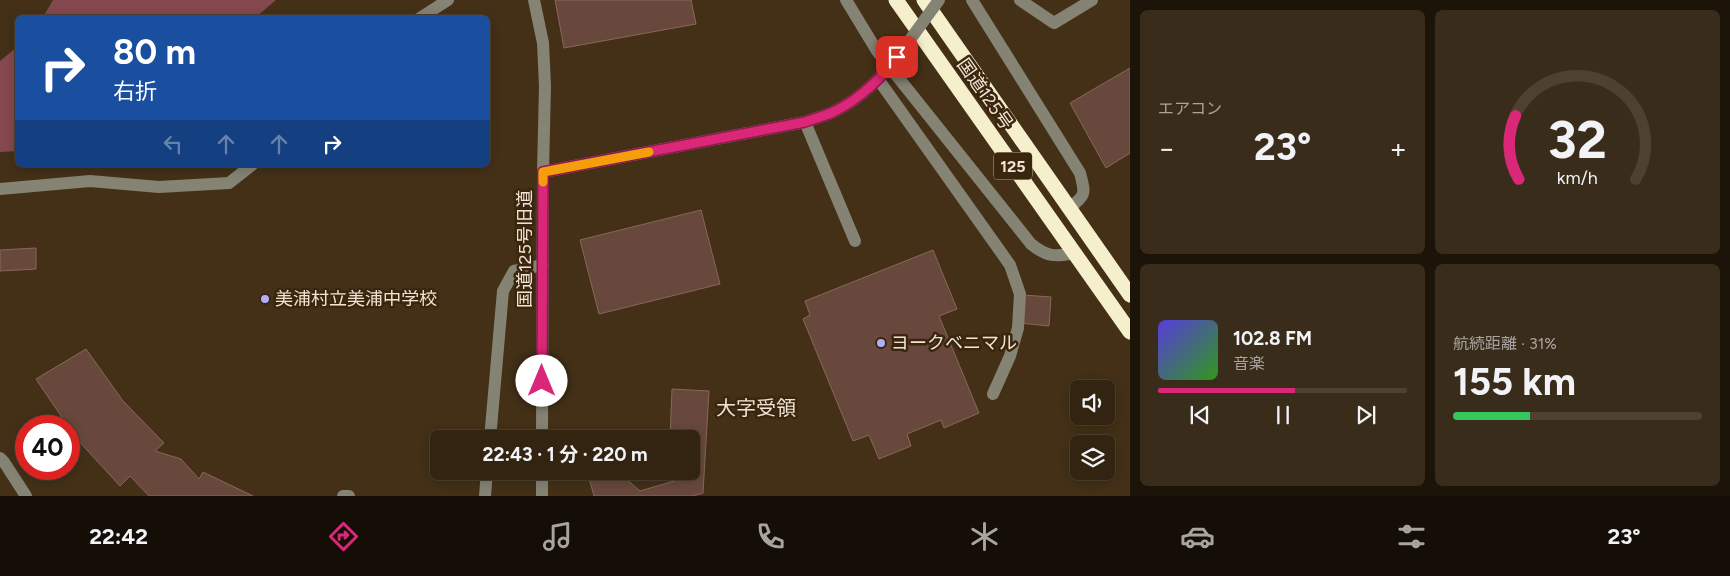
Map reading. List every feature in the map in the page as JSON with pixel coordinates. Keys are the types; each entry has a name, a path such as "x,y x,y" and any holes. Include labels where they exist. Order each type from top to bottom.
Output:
{"highway":[{"name":"国道125号","path":"896,0 1130,332"},
{"name":"国道125号","path":"924,0 1069,208 1129,290"}],"street":[{"path":"425,15 448,0"},
{"name":"国道125号旧道","path":"534,0 543,52 545,86 542,430"},
{"path":"846,0 877,51 891,66 1031,244 1046,254 1057,257 1075,253"},
{"path":"543,172 805,122 835,111 859,96 891,66 939,0"},
{"path":"972,0 1080,172 1085,192 1082,199 1069,208"},
{"path":"1020,0 1054,23 1092,0"},
{"path":"878,78 1010,265 1020,294 1018,328 1010,356 993,394"},
{"path":"805,122 855,241"},
{"path":"0,189 90,181 158,187 229,183 249,167"},
{"path":"491,430 503,291 514,271 543,265"},
{"path":"0,458 26,496"},
{"path":"485,496 486,480"},
{"path":"542,480 542,496"},
{"path":"343,496 349,496"}],"shaded area":[{"path":"53,0 276,0 258,15 44,15"},
{"path":"15,49 15,151 0,152 0,61"}],"building":[{"path":"555,0 691,0 696,24 564,48"},
{"path":"1130,68 1130,153 1106,168 1070,103"},
{"path":"701,210 720,284 599,314 580,240"},
{"path":"36,248 36,269 0,271 0,250"},
{"name":"ヨークベニマル","path":"933,250 957,309 939,316 979,413 944,428 941,420 907,434 911,446 879,459 869,435 853,441 803,319 810,315 805,301"},
{"path":"1023,295 1051,297 1049,326 1020,323"},
{"path":"86,349 123,401 164,443 155,451 181,459 199,479 203,472 253,496 149,496 130,476 120,486 80,442 80,415 60,415 36,379"},
{"path":"672,389 709,391 703,493 693,496 594,496 590,480 627,480 640,491 678,480 700,480 700,430 670,430"}],"slow traffic":[{"path":"543,182 543,172 649,152"}],"place":[{"name":"美浦村立美浦中学校","path":"265,299"},
{"name":"ヨークベニマル","path":"881,343"}],"district":[{"name":"大字受領","path":"756,408"}],"route":[{"path":"542,381 543,172 805,122 835,111 859,96 891,66 897,57"}]}
